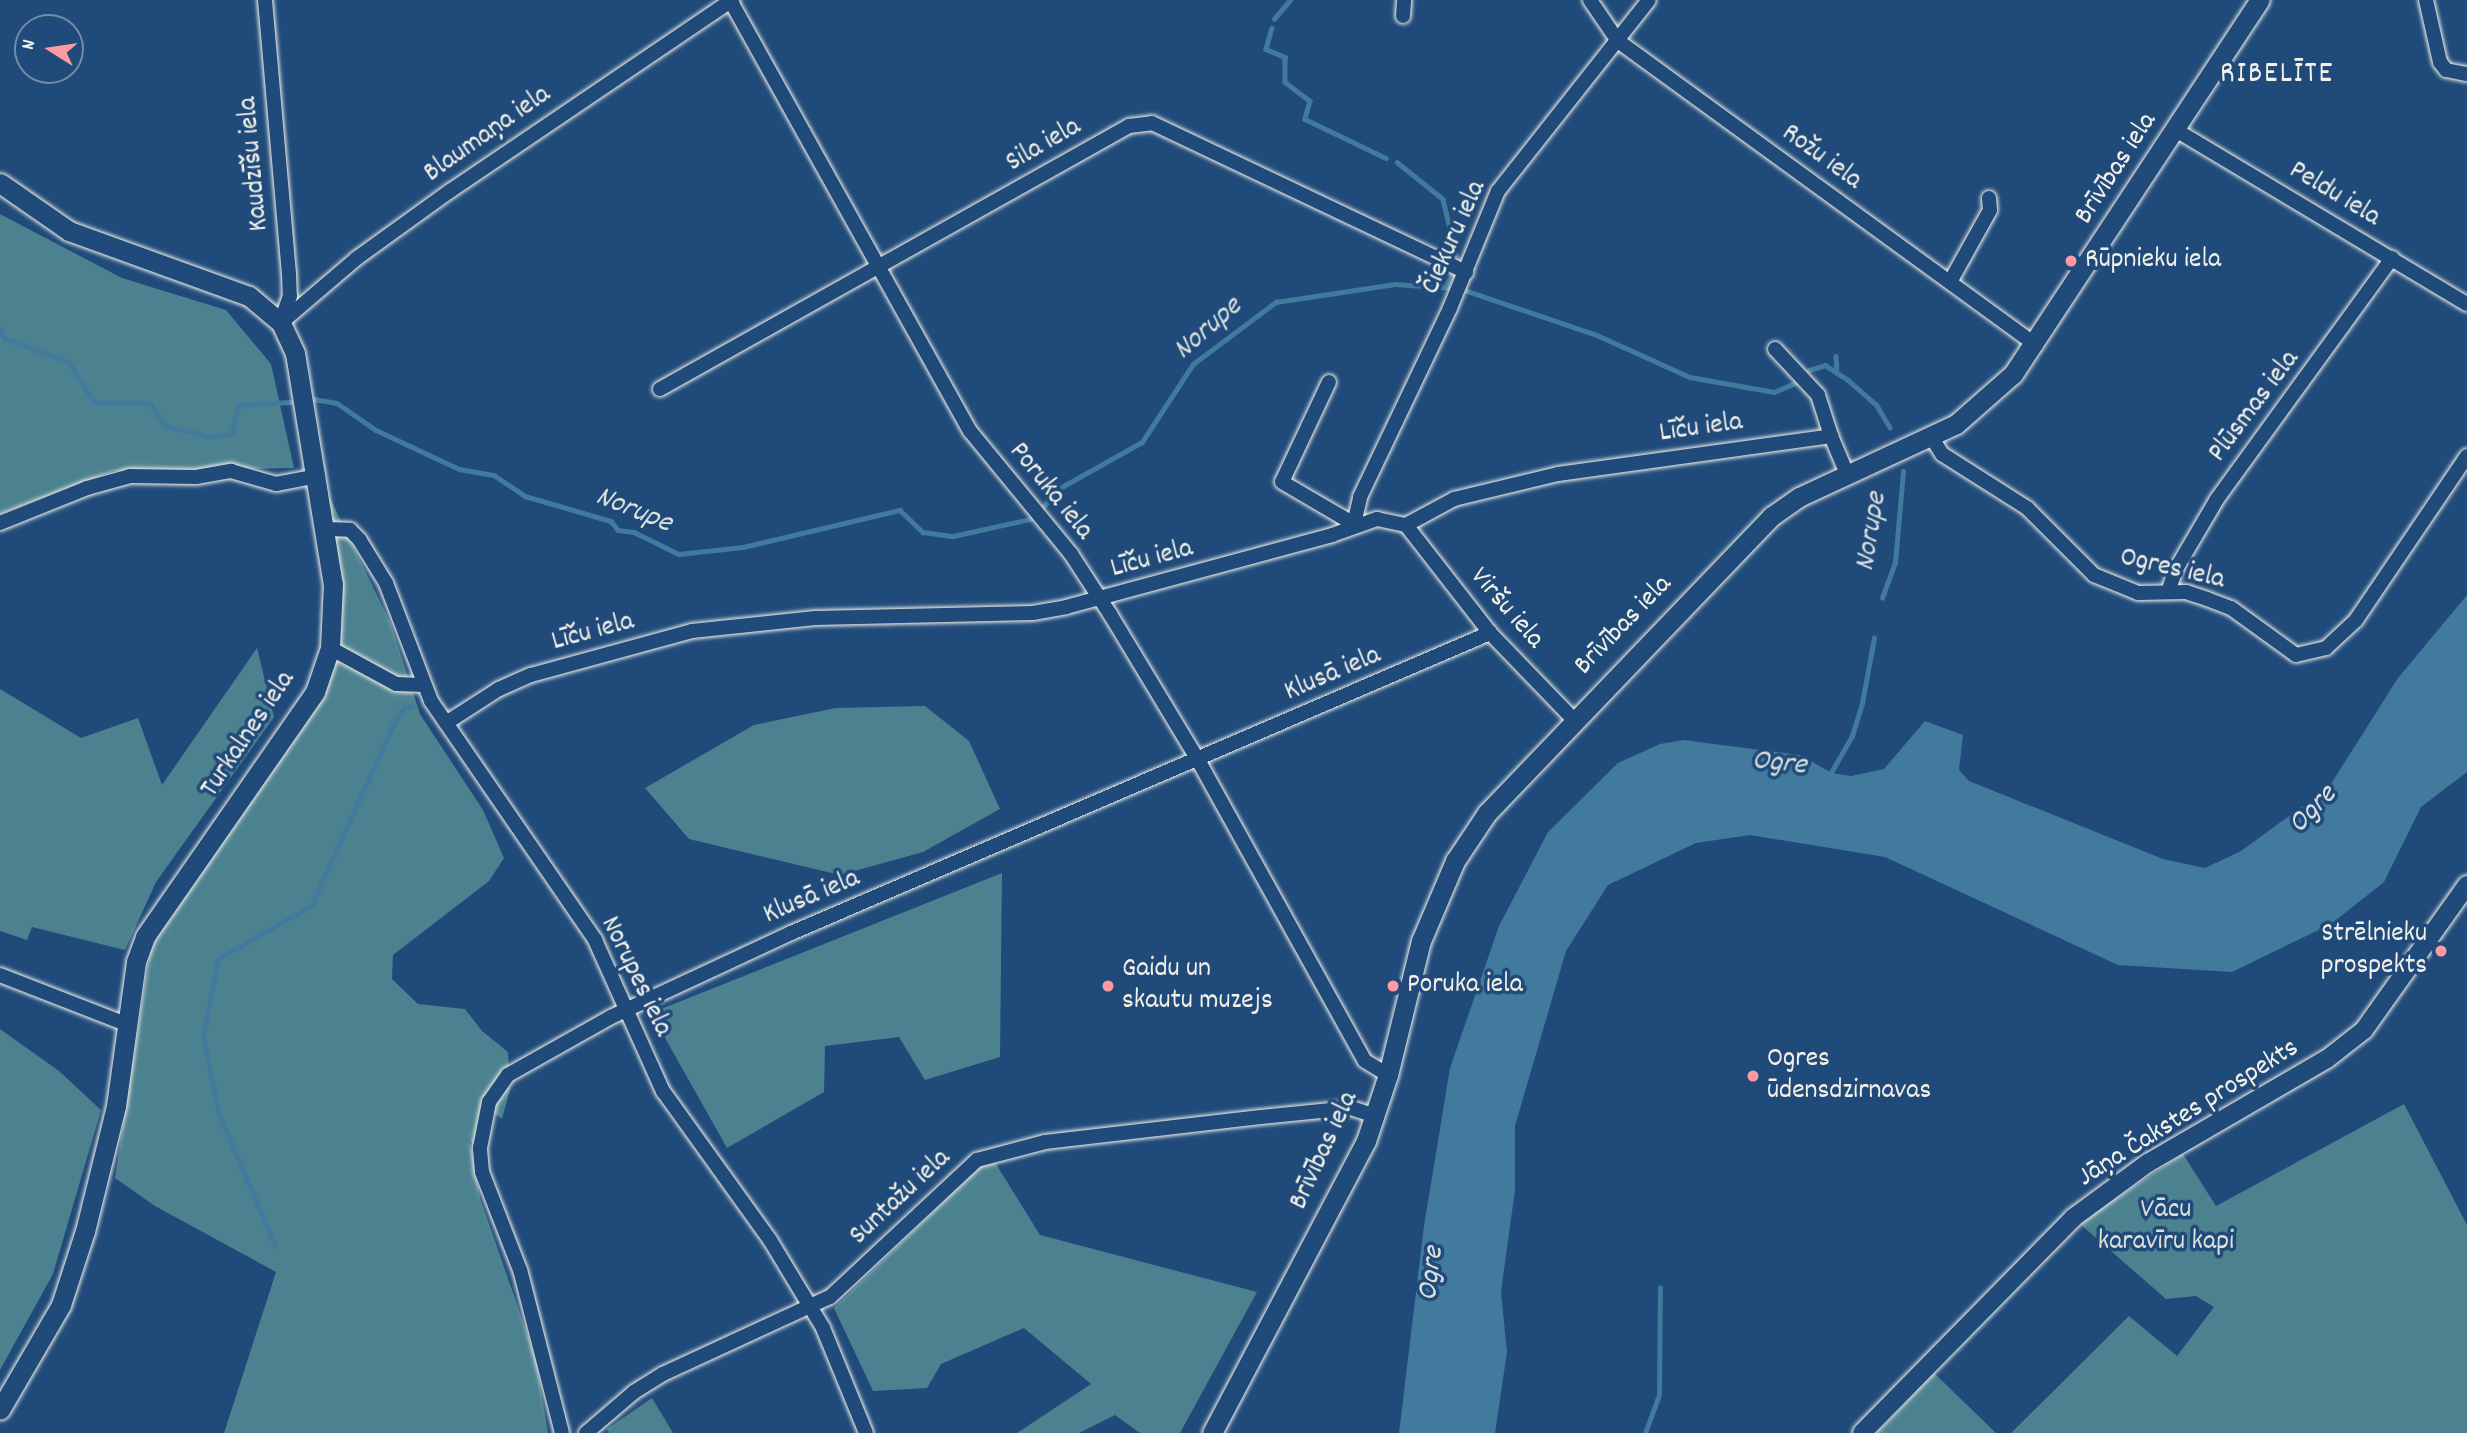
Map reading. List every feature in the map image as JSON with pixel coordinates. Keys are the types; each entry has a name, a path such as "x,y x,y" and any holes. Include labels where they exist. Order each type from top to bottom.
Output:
{"main road":[{"name":"Brīvības iela","path":"1212,1433 1375,1116 1388,1075 1421,941 1455,861 1513,781 1746,539 1799,497 1932,438 1976,410 2035,345 2260,0"},
{"name":"Turkalnes iela","path":"0,183 69,231 249,296 281,323 295,353 318,477 333,584 330,648 304,712 145,937 136,962 116,1106 85,1231 56,1315 0,1410"}],"street":[{"name":"Kaudzīšu iela","path":"265,0 289,273 290,296 281,323"},
{"name":"Blaumaņa iela","path":"281,323 357,258 450,191 731,0"},
{"name":"Poruka iela","path":"731,0 970,431 1071,554 1198,760 1365,1061 1388,1075"},
{"path":"1404,0 1404,16"},
{"name":"Rožu iela","path":"1590,0 1618,41 2035,345"},
{"name":"Čiekuru iela","path":"1354,524 1360,497 1466,272 1498,191 1649,0"},
{"path":"2426,0 2440,62 2446,70 2467,74"},
{"name":"Sila iela","path":"660,389 878,269 1129,125 1152,123 1466,272"},
{"name":"Peldu iela","path":"2176,130 2467,304"},
{"path":"1950,282 1990,210 1989,198"},
{"name":"Plūsmas iela","path":"2168,592 2176,569 2217,499 2392,258"},
{"path":"1775,349 1818,395 1847,474"},
{"path":"1329,382 1282,481 1354,524"},
{"name":"Līču iela","path":"446,723 499,689 531,675 692,631 815,618 1033,613 1100,599 1332,535 1354,524 1377,519 1406,525 1454,499 1558,474 1831,436"},
{"name":"Ogres iela","path":"1932,438 1942,454 2027,508 2094,575 2138,593 2186,592 2231,608 2296,655 2326,648 2356,620 2467,456"},
{"path":"0,523 87,488 130,476 196,477 231,471 276,484 318,477"},
{"name":"Viršu iela","path":"1406,525 1490,633 1573,719"},
{"name":"Norupes iela","path":"326,529 350,530 359,539 404,625 423,685 446,723 595,940 663,1091 770,1240 811,1309 866,1433"},
{"name":"Klusā iela","path":"562,1433 544,1351 482,1172 480,1147 489,1102 508,1075 625,1010 791,933 1490,633"},
{"path":"330,648 396,684 423,685"},
{"name":"Jāņa Čakstes prospekts","path":"1862,1433 2073,1217 2148,1163 2327,1059 2364,1030 2467,885"},
{"path":"0,975 126,1024"},
{"name":"Suntažu iela","path":"586,1433 634,1392 663,1374 811,1309 845,1285 977,1160 1045,1142 1261,1117 1351,1108 1375,1116"}],"green space":[{"path":"0,214 122,278 226,310 271,364 294,468 113,471 0,514"},
{"path":"325,488 391,624 420,714 483,810 504,858 489,881 393,955 392,979 418,1004 465,1009 482,1031 508,1052 510,1090 502,1119 488,1109 480,1148 470,1141 480,1198 536,1359 548,1433 224,1433 276,1272 155,1206 115,1178 150,953 178,892 324,685"},
{"path":"257,648 274,717 156,882 125,950 32,927 27,940 0,931 0,689 81,738 138,718 162,785"},
{"path":"925,706 969,741 1000,809 923,852 840,875 689,839 645,788 754,725 836,708"},
{"path":"1002,873 1000,1057 925,1080 899,1037 825,1046 824,1092 727,1148 651,1013"},
{"path":"0,1029 59,1071 101,1110 53,1274 0,1370"},
{"name":"Vācu karavīru kapi","path":"2404,1104 2467,1225 2467,1433 2011,1433 2129,1316 2177,1356 2214,1307 2196,1296 2166,1299 2079,1223 2183,1154 2216,1206"},
{"path":"991,1156 1040,1235 1257,1292 1180,1433 1140,1433 1115,1415 1079,1433 1017,1433 1091,1384 1024,1328 941,1364 927,1388 873,1391 834,1308"},
{"path":"1934,1373 1996,1433 1877,1433"},
{"path":"652,1398 673,1433 609,1433 607,1429"}],"water":[{"name":"Ogre","path":"2467,595 2467,772 2421,807 2384,882 2331,924 2232,972 2118,965 1885,857 1750,835 1696,843 1608,885 1566,951 1515,1126 1515,1190 1501,1292 1507,1352 1495,1433 1399,1433 1424,1226 1450,1068 1499,926 1548,832 1618,763 1660,744 1683,740 1800,755 1832,773 1851,776 1884,769 1925,721 1963,735 1959,770 1969,781 2163,859 2205,868 2241,851 2329,787 2398,678"}],"waterway":[{"path":"1274,19 1290,0"},
{"path":"1272,28 1266,49 1285,57 1285,82 1310,101 1305,119 1386,158"},
{"path":"1397,162 1443,199 1456,254"},
{"path":"1445,287 1452,275"},
{"name":"Norupe","path":"1042,508 1060,488 1142,442 1193,364 1276,302 1395,284 1452,288"},
{"name":"Norupe","path":"1467,291 1597,335 1690,377 1774,392 1800,381"},
{"name":"Norupe","path":"0,329 4,338 69,362 94,402 150,403 164,425 210,437 232,434 238,405 290,402"},
{"path":"1836,356 1837,373"},
{"name":"Norupe","path":"1809,370 1825,365 1848,380 1876,404 1890,427"},
{"name":"Norupe","path":"314,399 337,403 376,430 459,469 494,475 525,496 611,521 618,530 634,532 679,554 743,547 900,510 923,532 953,536 1030,519"},
{"name":"Norupe","path":"1882,598 1895,563 1903,471"},
{"name":"Norupe","path":"1829,776 1852,736 1862,703 1874,638"},
{"path":"275,1246 219,1115 203,1037 218,959 311,906 393,725 404,708 412,706"},
{"path":"1645,1433 1659,1395 1660,1288"}],"place":[{"name":"Rūpnieku iela","path":"2071,261"},
{"name":"Strēlnieku prospekts","path":"2441,951"},
{"name":"Gaidu un skautu muzejs","path":"1108,986"},
{"name":"Poruka iela","path":"1393,986"},
{"name":"Ogres ūdensdzirnavas","path":"1753,1076"}],"district":[{"name":"RIBELĪTE","path":"2277,76"}]}
